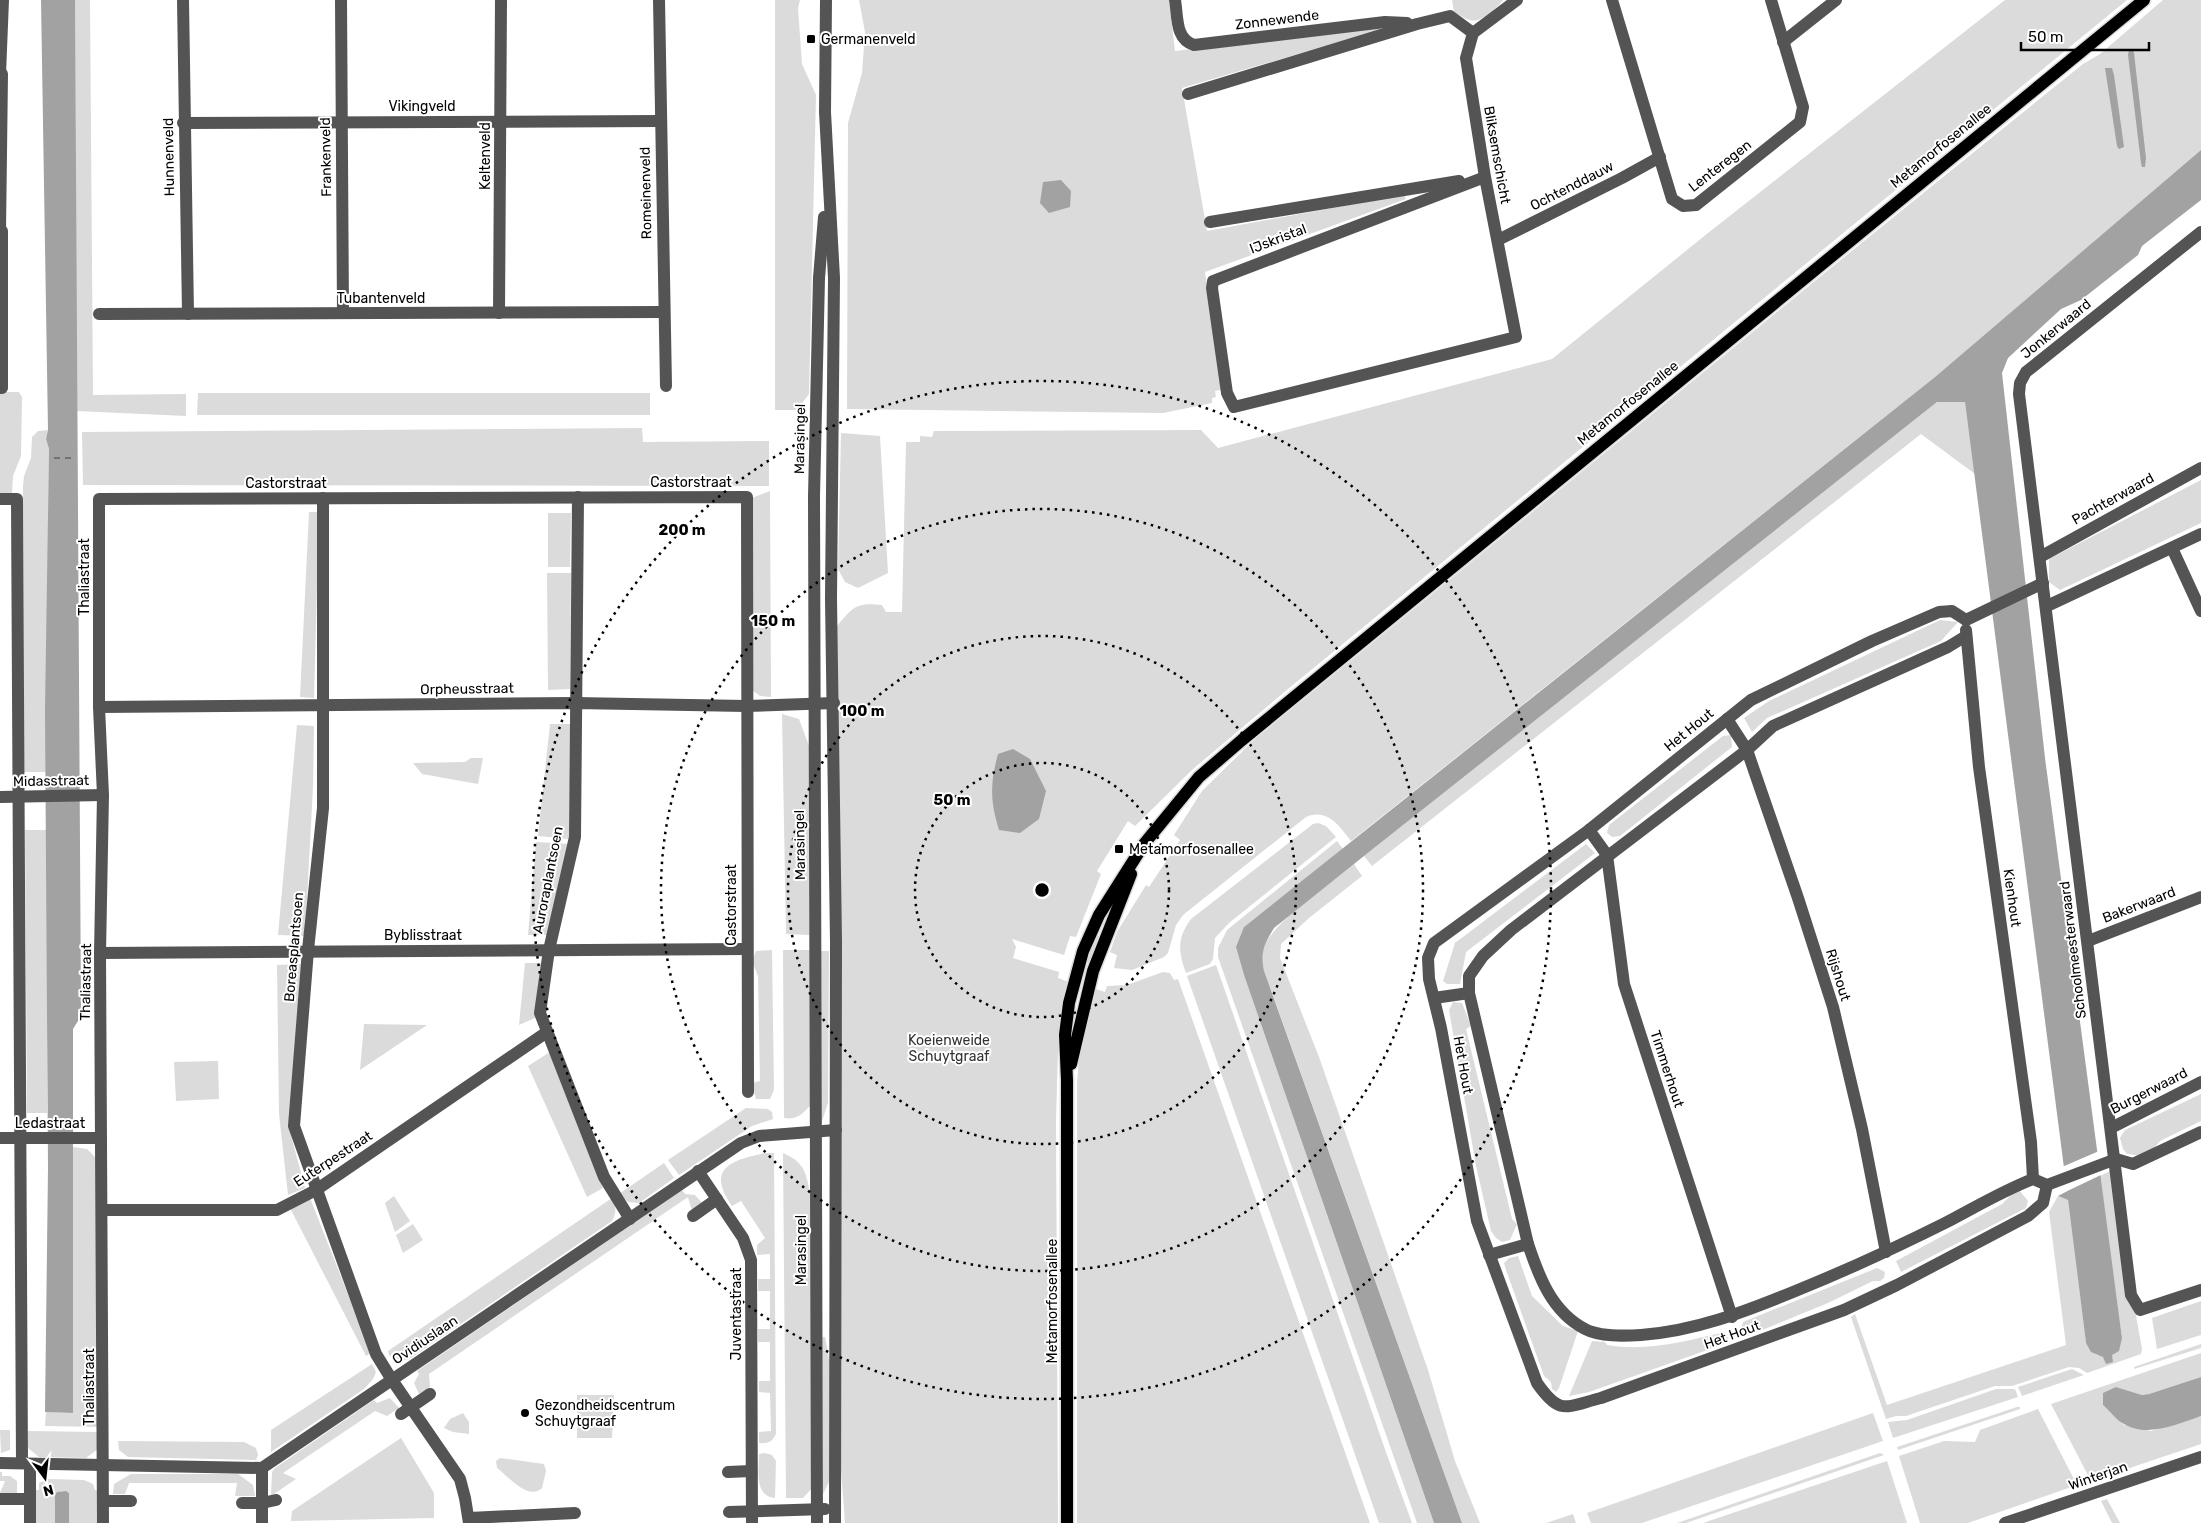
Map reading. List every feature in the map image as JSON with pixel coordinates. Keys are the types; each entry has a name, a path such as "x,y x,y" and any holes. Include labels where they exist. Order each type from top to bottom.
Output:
{"main road":[{"name":"Metamorfosenallee","path":"1067,1523 1067,1080 1093,971 1111,920 1144,844 1198,777 2144,0"}],"street":[{"path":"0,388 2,388 1,74 3,0"},
{"name":"Hunnenveld","path":"183,0 188,314"},
{"name":"Frankenveld","path":"341,0 340,121 343,313"},
{"name":"Keltenveld","path":"499,313 501,0"},
{"name":"Romeinenveld","path":"659,0 663,312 666,386"},
{"name":"Marasingel","path":"826,0 828,167 834,278 831,599 834,703 836,1130 835,1523"},
{"name":"Zonnewende","path":"1175,0 1180,35 1185,42 1194,45 1385,22 1418,24"},
{"path":"1473,32 1516,0"},
{"name":"Lenteregen","path":"1612,0 1672,198 1683,206 1696,205 1800,122 1803,107 1771,0"},
{"path":"1783,42 1836,0"},
{"name":"Zonnewende","path":"1188,94 1450,16 1473,32"},
{"name":"Bliksemschicht","path":"1473,32 1466,58 1485,177 1516,337"},
{"name":"Vikingveld","path":"184,123 660,120"},
{"name":"Ochtenddauw","path":"1498,240 1660,157"},
{"name":"Marasingel","path":"817,1523 813,703 814,496 819,278 828,167"},
{"name":"IJskristal","path":"1210,222 1485,177"},
{"name":"IJskristal","path":"1485,177 1213,281 1212,288 1227,393 1234,407 1516,337"},
{"name":"Jonkerwaard","path":"2043,583 2020,383 2026,372 2201,232"},
{"name":"Tubantenveld","path":"99,314 663,312"},
{"name":"Pachterwaard","path":"2040,557 2201,468"},
{"name":"Castorstraat","path":"99,500 747,496 746,949 748,1092"},
{"name":"Auroraplantsoen","path":"578,497 574,837 549,950 540,1013 604,1177 630,1219"},
{"name":"Boreasplantsoen","path":"323,498 323,808 308,950 294,1126 369,1336 406,1411 460,1479 469,1521"},
{"path":"0,499 17,499 21,1138 20,1283 30,1523"},
{"name":"Thaliastraat","path":"99,500 99,707 103,795 100,953 103,1210 103,1523"},
{"path":"2047,606 2201,534"},
{"path":"2172,548 2201,611"},
{"path":"1966,620 2043,583"},
{"name":"Schoolmeesterwaard","path":"2043,583 2111,1128 2111,1160 2131,1295 2140,1310 2201,1290"},
{"name":"Het Hout","path":"1966,620 1952,611 1939,612 1872,641 1751,700 1589,830 1434,943 1428,958 1429,979 1477,1221 1537,1383 1550,1401 1558,1406 1574,1405 1600,1398 1844,1310 1995,1235 2028,1216 2043,1203 2052,1183"},
{"name":"Kienhout","path":"1966,620 1978,767 2031,1142 2033,1179"},
{"name":"Het Hout","path":"1966,636 1948,647 1773,726 1747,750 1511,930 1483,956 1468,976 1469,993 1528,1244 1537,1269 1553,1302 1569,1319 1587,1330 1623,1336 1660,1334 1732,1317 1886,1252 2009,1188 2033,1179"},
{"name":"Orpheusstraat","path":"99,707 576,703 746,706 834,703"},
{"name":"Rijshout","path":"1727,718 1747,750 1833,1007 1862,1129 1886,1252"},
{"name":"Midasstraat","path":"0,797 103,795"},
{"path":"1589,830 1608,855"},
{"name":"Timmerhout","path":"1608,855 1624,984 1732,1317"},
{"name":"Bakerwaard","path":"2088,941 2201,897"},
{"name":"Byblisstraat","path":"100,953 308,950 746,949"},
{"path":"1434,998 1469,993"},
{"name":"Euterpestraat","path":"103,1210 277,1210 316,1190 547,1032"},
{"name":"Burgerwaard","path":"2111,1128 2201,1082"},
{"name":"Ovidiuslaan","path":"262,1468 741,1143 759,1136 816,1130 836,1130"},
{"path":"2033,1179 2052,1183 2111,1160 2133,1164 2201,1132"},
{"name":"Ledastraat","path":"0,1138 101,1138"},
{"name":"Juventastraat","path":"698,1172 744,1238 750,1260 752,1517"},
{"path":"693,1216 717,1199"},
{"path":"1489,1254 1528,1244"},
{"path":"406,1411 430,1394"},
{"name":"Winterjan","path":"2004,1523 2201,1457"},
{"path":"0,1463 262,1468 262,1523"},
{"path":"728,1472 751,1472"},
{"path":"0,1499 30,1499"},
{"path":"242,1503 262,1503 276,1500"},
{"path":"103,1501 131,1501"},
{"path":"729,1512 752,1517 817,1509 835,1509"},
{"path":"469,1521 532,1519 575,1513"}],"green space":[{"path":"75,0 90,0 93,395 186,394 186,416 76,411"},
{"path":"775,0 800,0 798,8 802,64 816,95 809,394 797,410 775,410"},
{"path":"859,0 1169,0 1175,51 1375,27 1383,29 1182,88 1207,231 1404,195 1406,199 1205,272 1221,390 1215,391 1216,397 1212,398 1212,403 1163,413 847,409 848,123 862,73 865,32"},
{"path":"1452,0 1503,0 1491,12 1480,19 1472,21 1454,12"},
{"name":"Koeienweide Schuytgraaf","path":"2005,0 2127,0 1288,689 1193,769 1135,826 1128,821 1097,871 1101,874 1076,937 1070,936 1064,955 1012,939 1016,947 1013,958 1059,972 1058,978 1069,982 1058,1051 1056,1120 1058,1523 845,1523 841,1469 837,626 851,610 861,605 882,605 886,612 902,612 906,442 920,442 920,436 932,437 934,431 1201,430 1218,448 1552,359 1708,233"},
{"path":"2163,0 2201,0 2201,150 1935,377 1351,841 1337,824 1327,817 1314,815 1306,817 1183,915 1176,925 1168,953 1164,957 1132,970 1114,968 1117,955 1110,952 1117,932 1146,885 1149,887 1180,840 1174,835 1202,791 1255,739 1875,232 2083,64 2100,54"},
{"path":"0,392 19,392 22,397 21,456 13,476 12,493 0,493"},
{"path":"198,393 650,393 650,415 197,415"},
{"path":"1937,402 1965,402 1975,474 1921,434 1372,866 1364,856"},
{"path":"642,428 643,442 769,441 769,486 83,485 82,432"},
{"path":"48,430 46,439 49,449 46,772 24,772 23,486 24,476 31,458 32,437 38,431"},
{"path":"841,433 880,436 888,573 858,588 845,582 838,569"},
{"path":"2201,480 2201,523 2060,590 2049,582 2049,559"},
{"path":"770,491 771,697 760,696 752,690 752,498"},
{"path":"309,512 319,512 314,698 300,697"},
{"path":"548,513 571,513 570,567 548,567"},
{"path":"547,573 571,573 570,689 548,690"},
{"path":"1940,620 1958,622 1941,641 1767,718 1752,732 1744,718 1769,701"},
{"path":"782,714 799,719 809,746 809,935 786,934"},
{"path":"550,724 571,724 569,839 538,836"},
{"path":"297,725 314,726 313,787 305,936 278,935"},
{"path":"1731,735 1732,747 1620,836 1612,837 1607,833 1609,825 1723,736"},
{"path":"471,758 483,758 478,784 422,774 413,763 465,762"},
{"path":"1318,823 1326,826 1336,837 1229,923 1215,938 1213,959 1210,964 1186,973 1181,958 1180,945 1183,932 1191,919 1313,824"},
{"path":"25,830 47,830 47,1113 27,1113"},
{"path":"1337,841 1343,849 1244,927 1245,978 1434,1523 1417,1523 1218,957 1218,948 1227,930"},
{"path":"536,842 569,844 550,935 528,935"},
{"path":"1586,844 1595,853 1466,952 1460,984 1447,984 1443,981 1455,943"},
{"path":"1354,864 1362,876 1309,918 1281,944 1280,958 1319,1057 1428,1370 1455,1461 1480,1523 1462,1523 1266,978 1261,958 1264,947 1272,934 1284,921"},
{"path":"1096,934 1100,937 1091,964 1084,962"},
{"path":"772,950 774,1090 770,1099 756,1099 752,1083 760,1081 758,976 752,961 756,951"},
{"path":"783,950 811,950 811,1105 799,1116 792,1118 784,1118"},
{"path":"821,951 829,951 828,1103 822,1121"},
{"path":"525,963 543,963 535,1018 519,1025"},
{"path":"301,964 289,1128 305,1188 288,1195 279,1114 277,965"},
{"path":"1216,965 1412,1523 1379,1523 1187,976"},
{"path":"1163,972 1170,973 1174,980 1178,979 1370,1523 1077,1523 1077,1083 1080,1047 1093,988 1105,992 1107,986 1127,985"},
{"path":"1453,1002 1462,1003 1471,1026 1466,1029 1512,1219 1517,1224 1510,1240 1502,1242 1491,1231 1476,1166 1449,1010"},
{"path":"364,1024 427,1025 360,1070"},
{"path":"550,1052 603,1188 587,1197 528,1066"},
{"path":"218,1061 219,1099 176,1101 174,1062"},
{"path":"2201,1094 2201,1121 2160,1141 2151,1152 2142,1156 2127,1154 2123,1149 2120,1138 2125,1130"},
{"path":"746,1108 768,1109 772,1112 773,1119 752,1126 679,1175 668,1160"},
{"path":"73,1147 87,1149 96,1158 98,1427 45,1426 46,1412 73,1413"},
{"path":"765,1153 774,1153 776,1434 769,1442 759,1443 759,1432 771,1431 770,1393 759,1392 759,1381 770,1381 770,1342 758,1342 758,1329 770,1329 770,1291 758,1291 758,1279 770,1279 770,1254 757,1255 757,1245 765,1238 741,1201 732,1206 724,1193 721,1183 722,1174 733,1163"},
{"path":"783,1153 797,1161 801,1166 807,1178 811,1200 812,1488 803,1498 786,1498"},
{"path":"664,1163 674,1178 639,1203 628,1202 619,1194"},
{"path":"2110,1171 2142,1349 2141,1354 2087,1373 2079,1368 2069,1367 2012,1386 1995,1386 1906,1416 1886,1419 1851,1317 1855,1314 1887,1405 2066,1345 2049,1212 2058,1196 2068,1200 2086,1343 2097,1355 2112,1355 2122,1338 2100,1176"},
{"path":"682,1190 685,1194 695,1195 702,1203 692,1211 688,1197 429,1374 430,1387 419,1394 414,1383 419,1374 417,1371"},
{"path":"2020,1191 2028,1201 2026,1208 1901,1272 1896,1261 2002,1204 2014,1192"},
{"path":"394,1196 410,1221 395,1232 385,1203"},
{"path":"310,1198 371,1353 366,1356 290,1208"},
{"path":"612,1198 615,1215 612,1221 408,1360 395,1360 389,1355 388,1351"},
{"path":"413,1224 423,1240 403,1253 396,1235"},
{"path":"1518,1256 1532,1296 1563,1326 1578,1331 1556,1392 1552,1389 1551,1382 1544,1376 1504,1263 1509,1258"},
{"path":"1877,1268 1885,1272 1884,1278 1880,1281 1873,1281 1828,1303 1745,1337 1741,1329 1743,1322"},
{"path":"2201,1301 2201,1335 2157,1349 2152,1318"},
{"path":"1725,1332 1730,1342 1589,1392 1569,1396 1592,1341 1605,1342 1607,1345 1622,1347 1652,1346 1681,1342"},
{"path":"822,1337 825,1337 830,1364 831,1478 823,1494"},
{"path":"2201,1344 2201,1348 2134,1369 2134,1367"},
{"path":"2201,1353 2201,1377 2142,1395 2116,1387 2103,1405 2124,1425 2151,1431 2201,1416 2201,1444 2091,1481 2051,1404"},
{"path":"372,1364 376,1372 373,1379 364,1389 271,1452 271,1430"},
{"path":"2072,1369 2084,1375 2022,1396 2018,1387"},
{"path":"1996,1389 2015,1389 2018,1397 1893,1438 1888,1422 1907,1420"},
{"path":"577,1395 614,1395 612,1438 577,1438"},
{"path":"390,1398 399,1408 387,1416 375,1411 283,1473 296,1479 271,1496 272,1472 275,1468 374,1400 377,1403"},
{"path":"2020,1407 2020,1409 1898,1450 1897,1447"},
{"path":"2038,1409 2077,1485 1968,1523 1920,1523 1899,1456 1944,1441 1975,1442 1980,1430"},
{"path":"463,1413 469,1422 469,1434 453,1432 444,1428 450,1419"},
{"path":"1873,1413 1883,1441 1642,1523 1591,1523 1587,1513"},
{"path":"0,1430 10,1430 10,1450 1,1453"},
{"path":"28,1431 98,1432 98,1449 86,1458 39,1457 28,1448"},
{"path":"401,1438 434,1493 434,1518 291,1521 292,1511"},
{"path":"118,1441 244,1442 256,1448 258,1455 256,1460 128,1457 119,1450"},
{"path":"1880,1453 1884,1455 1686,1523 1677,1523"},
{"path":"759,1454 772,1455 776,1461 775,1498 764,1493 759,1481"},
{"path":"500,1458 544,1464 546,1471 542,1488 531,1492 519,1486 497,1468 496,1461"},
{"path":"1887,1461 1907,1523 1703,1523"},
{"path":"0,1472 2,1472 2,1476 10,1476 17,1481 17,1493 0,1493 5,1481 0,1481"},
{"path":"131,1474 238,1474 253,1485 255,1496 235,1496 237,1483 129,1483 125,1494 113,1494 114,1484"},
{"path":"48,1479 84,1480 93,1484 95,1490 99,1491 99,1523 69,1523 69,1493 66,1491 55,1494 55,1523 35,1523 35,1490 39,1490 39,1483"},
{"path":"2107,1499 2120,1523 2112,1523 2101,1501"},
{"path":"1573,1514 1576,1523 1546,1523"}],"shaded area":[{"path":"41,0 75,0 81,1016 73,1029 73,1413 45,1412 48,1168 45,711 49,449 46,439 48,430"},
{"path":"2129,50 2133,50 2134,53 2146,158 2145,167 2142,167 2141,163 2128,55"},
{"path":"2105,68 2112,68 2114,75 2124,147 2119,149 2117,146"},
{"path":"2201,150 2201,200 2142,246 2138,255 2081,300 2061,309 2008,358 2002,373 2045,758 2122,1338 2119,1351 2112,1355 2113,1362 2106,1364 2103,1357 2091,1352 2086,1343 2068,1200 2058,1196 2067,1191 1965,402 1937,402 1274,928 1265,944 1262,959 1264,971 1462,1523 1434,1523 1245,978 1236,947 1244,927 1935,377"},
{"path":"1061,180 1071,191 1070,207 1049,213 1040,203 1043,182"},
{"path":"1013,749 1030,759 1046,791 1039,819 1020,833 999,830 992,792 998,754"},
{"path":"2201,1377 2201,1416 2173,1426 2152,1430 2133,1428 2118,1420 2103,1405 2103,1393 2116,1387 2142,1395"},
{"path":"66,1491 69,1493 69,1523 55,1523 55,1494"}],"pier":[{"path":"2099,1151 2103,1174 2059,1195 2058,1193 2064,1190 2062,1167"}],"ferry route":[{"path":"54,458 75,458"}],"place":[{"name":"Germanenveld","path":"811,39"},
{"name":"Metamorfosenallee","path":"1119,849"},
{"name":"Gezondheidscentrum Schuytgraaf","path":"525,1413"}]}
